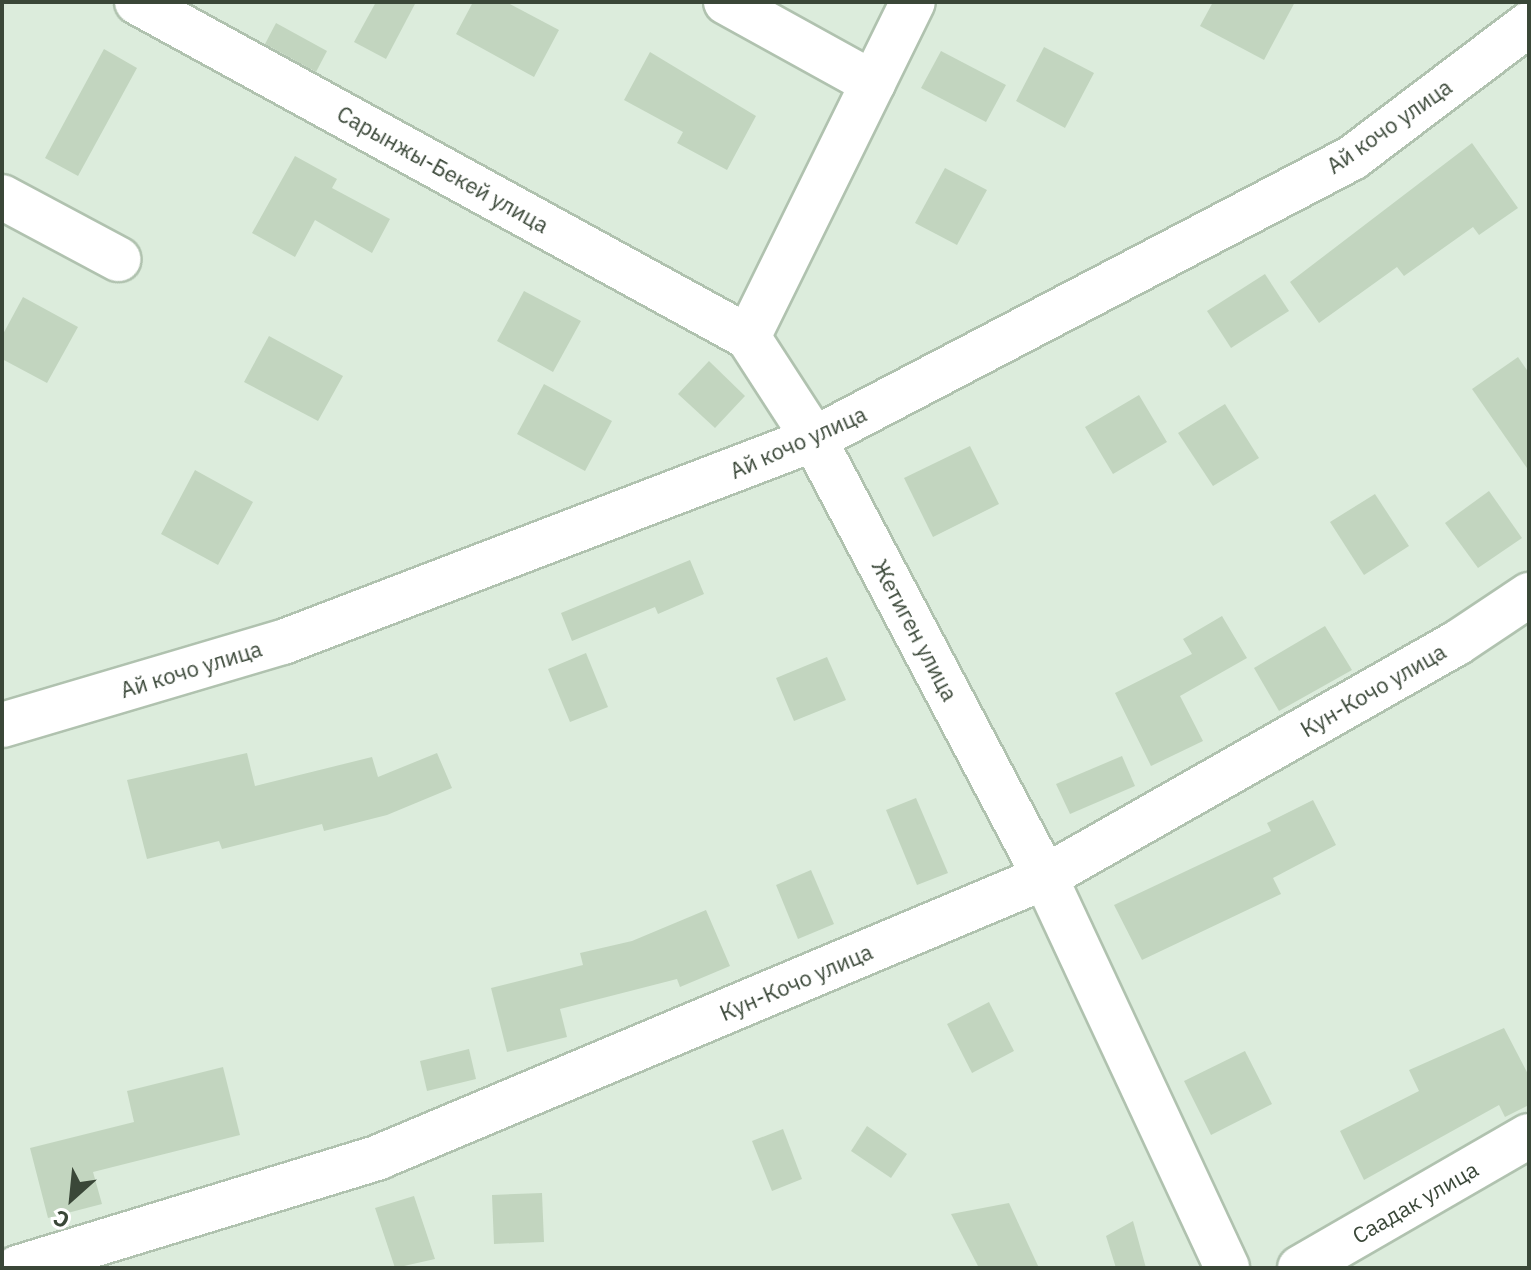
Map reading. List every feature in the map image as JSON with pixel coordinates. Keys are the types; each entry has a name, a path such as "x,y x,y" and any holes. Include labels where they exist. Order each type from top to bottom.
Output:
{"street":[{"name":"Сарынжы-Бекей улица","path":"137,2 748,337"},
{"path":"726,2 873,83"},
{"path":"748,337 913,2"},
{"name":"Ай кочо улица","path":"2,725 283,642 814,439 1352,158 1529,24"},
{"path":"2,197 118,259"},
{"name":"Жетиген улица","path":"748,337 814,439 1045,877 1227,1268"},
{"name":"Кун-Кочо улица","path":"17,1268 379,1157 1045,877 1457,643 1529,595"},
{"name":"Саадак улица","path":"1300,1268 1529,1136"}],"shaded area":[{"path":"2,2 1529,2 1529,1268 2,1268"}],"building":[{"path":"376,2 416,2 386,59 354,42"},
{"path":"473,2 506,2 559,30 534,77 456,34"},
{"path":"1213,2 1295,2 1264,60 1200,26"},
{"path":"276,23 327,51 316,72 265,44"},
{"path":"1044,47 1094,73 1065,128 1016,101"},
{"path":"104,49 137,68 78,176 45,158"},
{"path":"941,51 1006,85 986,122 921,88"},
{"path":"650,52 756,116 727,170 677,143 683,132 624,100"},
{"path":"1472,143 1518,208 1479,235 1473,227 1404,276 1397,267 1319,323 1290,282"},
{"path":"295,156 337,179 332,188 390,219 372,253 315,220 295,257 252,233"},
{"path":"945,168 987,190 957,245 915,223"},
{"path":"1265,274 1289,311 1231,348 1207,311"},
{"path":"524,291 581,321 553,372 497,341"},
{"path":"23,297 78,327 47,383 2,359 2,336"},
{"path":"269,336 343,376 318,421 244,382"},
{"path":"1518,357 1529,373 1529,471 1472,389"},
{"path":"709,361 745,396 715,428 678,394"},
{"path":"544,384 612,421 585,471 517,434"},
{"path":"1139,395 1167,442 1113,474 1085,427"},
{"path":"1225,404 1259,458 1213,486 1178,433"},
{"path":"970,446 999,504 933,537 904,478"},
{"path":"195,470 253,502 218,565 161,534"},
{"path":"1489,491 1522,538 1478,568 1445,523"},
{"path":"1375,494 1409,546 1364,575 1330,522"},
{"path":"690,560 704,594 658,614 655,607 572,641 561,613"},
{"path":"1222,616 1247,658 1180,696 1203,741 1151,766 1115,693 1192,654 1183,639"},
{"path":"1325,626 1352,670 1279,711 1254,668"},
{"path":"586,653 608,707 570,722 548,669"},
{"path":"827,657 846,700 794,721 776,678"},
{"path":"247,753 255,786 372,757 378,777 437,753 452,788 387,815 324,831 322,824 222,849 219,841 147,859 127,780"},
{"path":"1122,756 1135,786 1070,814 1056,784"},
{"path":"916,798 948,873 917,885 886,810"},
{"path":"1313,800 1336,845 1273,878 1281,894 1142,960 1114,905 1271,831 1267,823"},
{"path":"811,870 834,924 798,939 776,885"},
{"path":"706,910 730,966 680,987 677,979 560,1009 567,1037 507,1052 491,988 583,965 580,953 632,941"},
{"path":"989,1002 1014,1051 972,1073 947,1024"},
{"path":"1504,1028 1529,1076 1529,1105 1505,1117 1499,1105 1364,1180 1340,1131 1419,1091 1409,1070"},
{"path":"469,1049 476,1079 427,1091 420,1061"},
{"path":"1245,1051 1272,1104 1211,1135 1184,1081"},
{"path":"223,1067 240,1135 93,1172 102,1204 48,1218 30,1148 134,1122 127,1091"},
{"path":"867,1126 907,1154 891,1178 851,1151"},
{"path":"783,1129 802,1179 772,1191 752,1141"},
{"path":"542,1193 544,1242 494,1244 492,1195"},
{"path":"414,1196 435,1259 395,1268 375,1208"},
{"path":"1009,1203 1039,1268 979,1268 951,1214"},
{"path":"1133,1221 1146,1268 1116,1268 1106,1236"}]}
